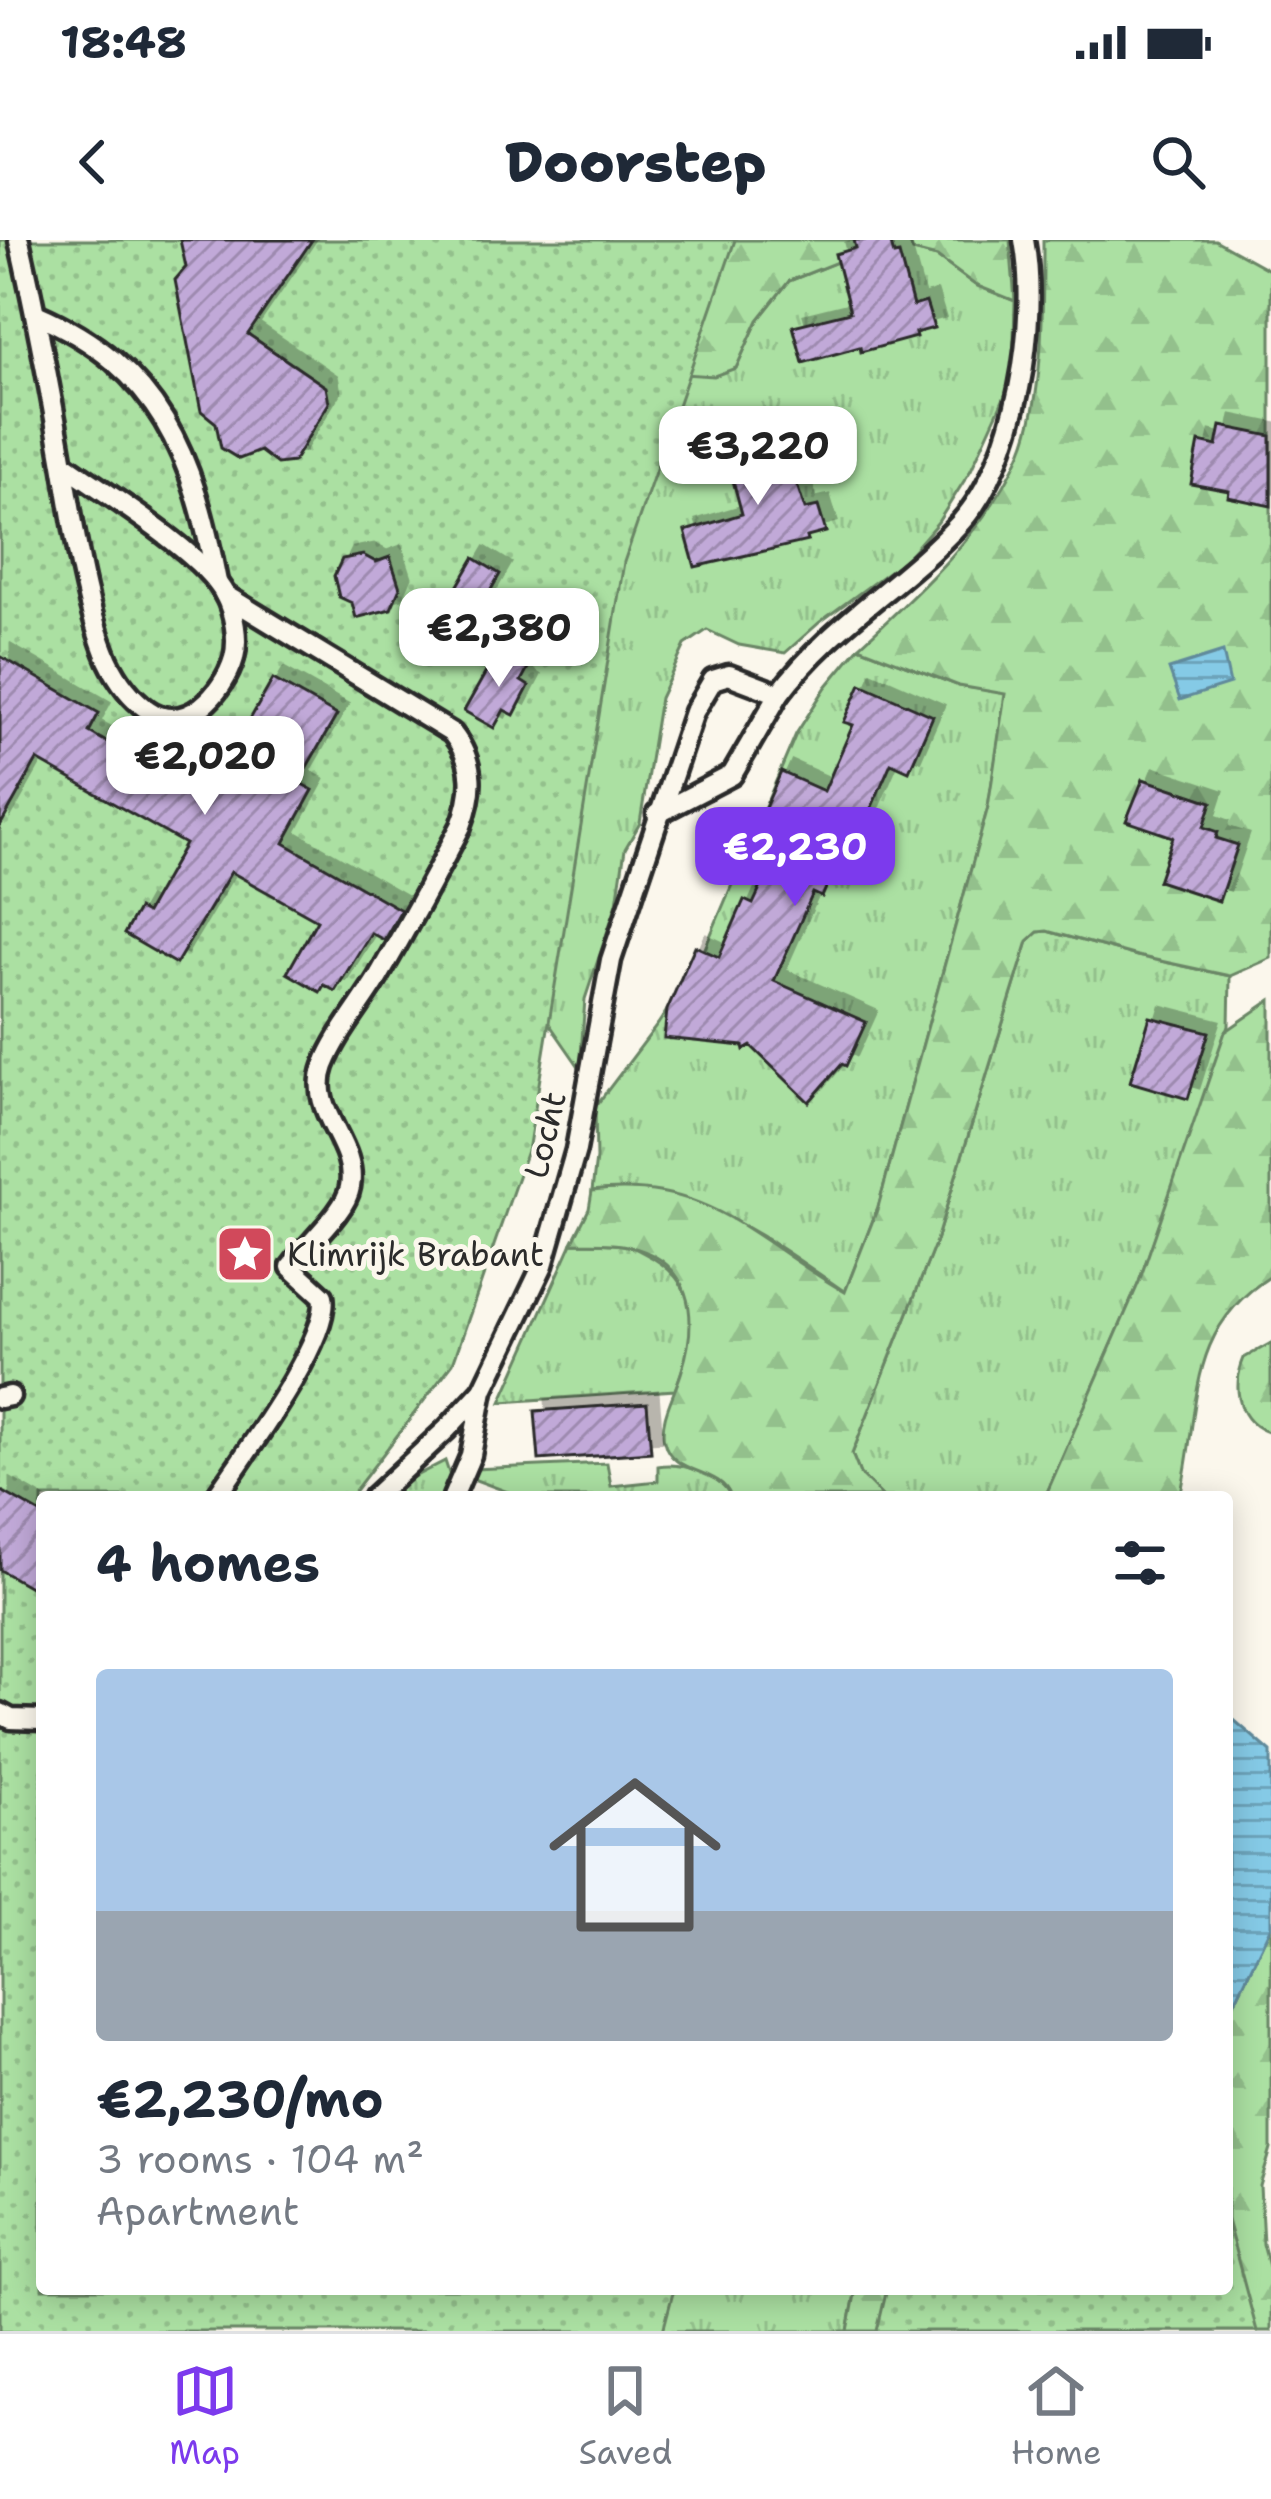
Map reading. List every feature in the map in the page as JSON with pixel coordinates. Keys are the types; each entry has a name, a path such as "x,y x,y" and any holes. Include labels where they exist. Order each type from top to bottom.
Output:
{"lane":[{"path":"19,240 75,534 107,658 130,694 149,711 168,720 189,715 207,704 235,655 235,632 190,473 160,410 115,362 64,326 36,314"},
{"path":"657,814 732,775 806,657 963,520 1007,442 1025,353 1031,278 1024,240"},
{"path":"63,463 176,546 221,588 452,733 463,747 472,775 461,826 375,983 326,1061 320,1081 323,1108 350,1165 350,1188 343,1206 304,1246 292,1267 323,1296 324,1318 298,1372 220,1491"},
{"name":"Locht","path":"456,1491 471,1455 483,1390 543,1265 575,1150 611,960 694,712 712,680 729,675 779,694"},
{"name":"Locht","path":"381,1491 483,1390"},
{"path":"0,1713 11,1719 36,1720"}],"green space":[{"name":"Klimrijk Brabant","path":"0,240 735,240 624,562 529,1145 453,1363 355,1491 36,1491 36,2295 672,2295 663,2331 0,2331"},
{"path":"655,240 855,240 860,253 789,281 758,320 736,368 714,376 669,373"},
{"path":"855,240 909,240 913,251 937,257 975,285 1015,301 1013,378 971,470 938,522 906,559 785,653 739,645 707,630 685,645 660,698 640,823 625,849 617,903 585,999 580,1068 537,1006 421,576 669,373 736,368 758,320 789,281 859,253"},
{"path":"909,240 1010,240 1015,301 975,285 937,257 913,251"},
{"path":"1043,240 1215,240 1271,271 1271,958 1230,976 1047,931 1028,941 935,1244 852,1454 860,1474 877,1491 727,1491 717,1480 676,1461 664,1441 666,1414 690,1330 685,1293 677,1277 649,1253 627,1246 572,1243 589,1209 592,1191 633,1189 668,1194 729,1217 845,1292 878,1207 988,807 1005,694 959,686 859,647 929,581 972,532 1008,478 1022,450 1035,403"},
{"path":"859,647 959,686 1006,693 988,807 878,1207 845,1292 757,1234 695,1204 662,1194 592,1191 595,1107 700,960 796,734"},
{"path":"1038,932 1230,976 1229,1026 1139,1282 1048,1491 877,1491 860,1474 852,1454 935,1244 1028,941"},
{"path":"1271,1000 1271,1276 1223,1321 1210,1347 1195,1402 1181,1491 1048,1491 1139,1282 1225,1032"},
{"path":"572,1243 635,1248 682,1285 689,1301 691,1335 675,1390 501,1402"},
{"path":"1271,1343 1271,1433 1244,1413 1238,1381 1244,1358"},
{"path":"445,1461 450,1476 448,1491 395,1491"},
{"path":"607,1463 611,1486 658,1481 658,1466 678,1466 710,1476 727,1491 505,1491 473,1479 474,1469"},
{"path":"1271,1926 1271,2149 1260,2186 1263,2244 1271,2274 1271,2331 848,2331 855,2295 1233,2295 1233,2005"},
{"path":"1233,2242 1257,2331 877,2331 886,2295 1233,2295"},
{"path":"635,2295 855,2295 848,2331 626,2331"}],"water":[{"path":"1223,652 1230,684 1180,700 1169,669"},
{"path":"1233,1719 1271,1752 1271,1926 1233,2005"}],"building":[{"path":"180,240 312,240 248,334 326,387 329,403 293,462 277,464 260,451 239,459 221,448 216,423 201,411 175,280 186,267"},
{"path":"854,240 890,240 894,255 899,254 913,306 926,302 934,328 861,352 860,347 803,363 793,326 850,312 835,254 856,248"},
{"path":"1221,426 1271,436 1271,506 1191,484 1199,442 1217,446"},
{"path":"779,431 805,509 818,506 826,532 807,537 808,541 695,567 685,531 742,514 727,458 748,452 744,441"},
{"path":"363,555 376,562 390,557 400,588 391,609 356,618 352,603 339,597 334,576 342,559"},
{"path":"474,558 500,574 477,614 450,599"},
{"path":"499,649 529,666 521,681 529,686 514,715 504,710 494,728 464,711"},
{"path":"0,656 99,713 89,732 205,798 273,679 337,715 298,782 313,790 284,843 401,910 384,940 371,933 335,991 324,985 320,992 287,973 317,920 231,872 176,964 124,934 138,909 146,913 185,844 37,760 0,826"},
{"path":"861,684 933,716 909,771 891,763 861,832 852,828 822,897 813,893 774,981 866,1022 846,1066 842,1064 809,1102 751,1046 744,1050 743,1046 664,1038 667,1010 695,946 719,957 744,900 753,904 775,856 749,844 781,772 824,791 853,725 844,722"},
{"path":"1143,779 1212,802 1204,827 1218,832 1216,838 1238,845 1219,901 1158,881 1173,837 1126,821"},
{"path":"1150,1017 1209,1032 1188,1099 1130,1082"},
{"path":"647,1403 651,1452 539,1460 535,1411"},
{"path":"0,1490 36,1511 36,1591 0,1570"}],"place":[{"name":"Klimrijk Brabant","path":"245,1254"}]}
